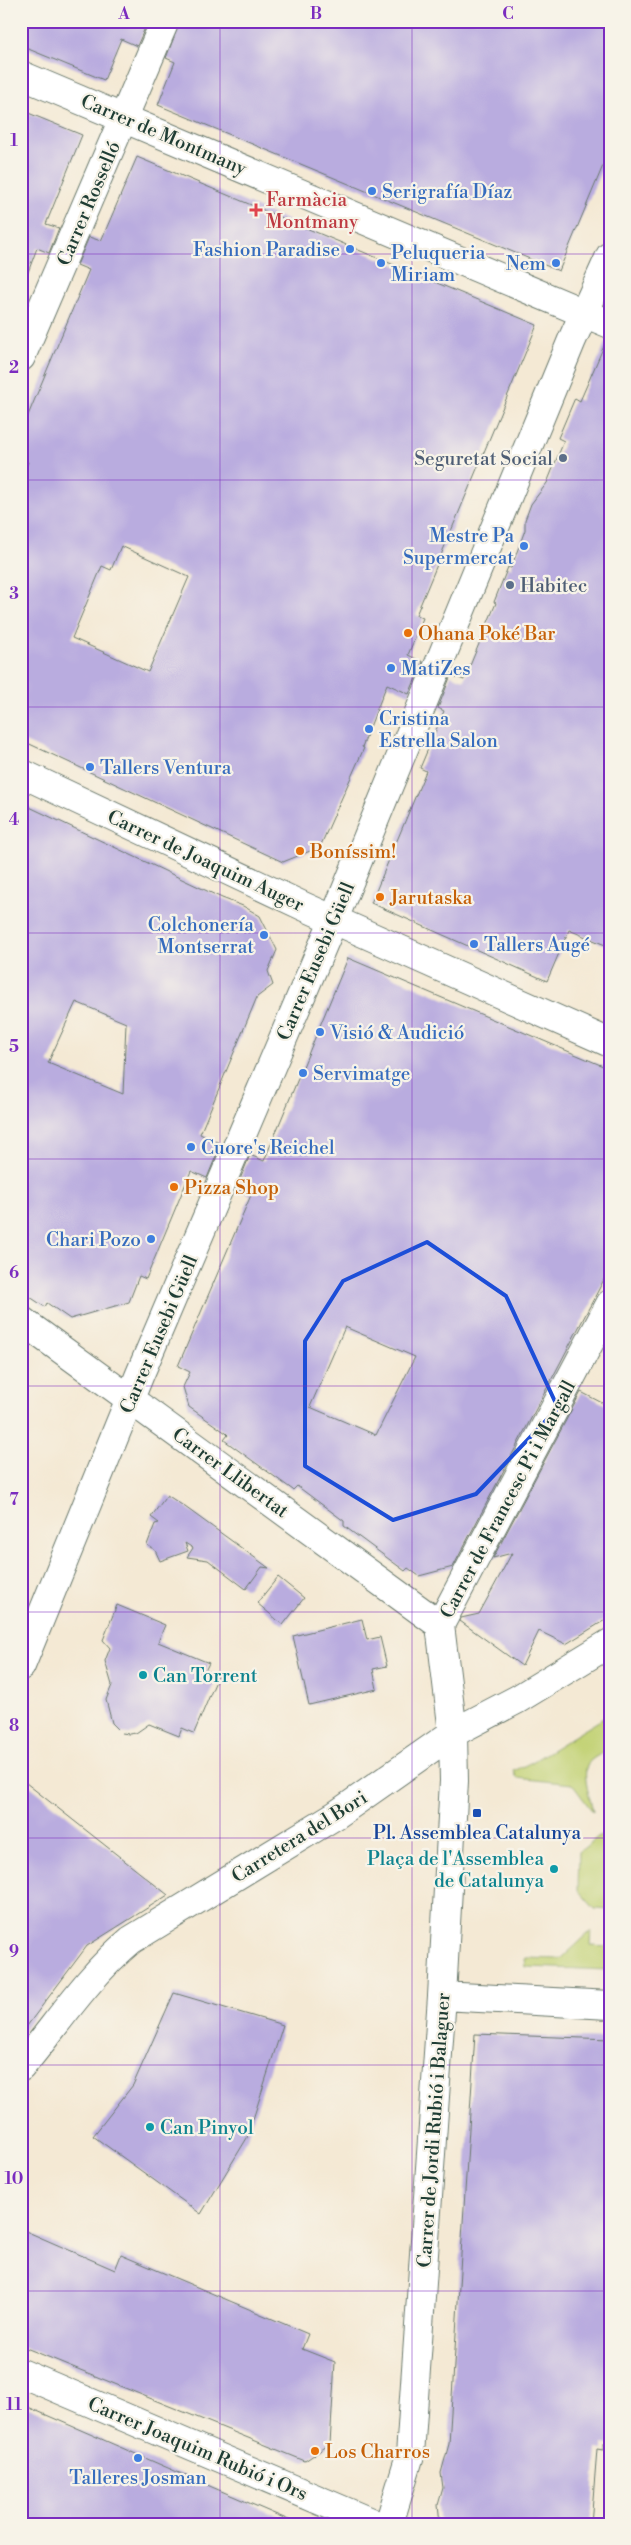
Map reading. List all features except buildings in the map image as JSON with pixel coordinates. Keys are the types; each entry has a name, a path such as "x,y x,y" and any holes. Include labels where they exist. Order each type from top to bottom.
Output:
{"street":[{"name":"Carrer Rosselló","path":"21,356 165,21"},
{"name":"Carrer de Montmany","path":"21,75 125,117 610,324"},
{"name":"Carrer Eusebi Güell","path":"21,1666 130,1400 334,919 584,313 610,256"},
{"name":"Carrer de Joaquim Auger","path":"21,773 334,919 610,1043"},
{"name":"Carrer de Francesc Pi i Margall","path":"453,1733 440,1625 610,1304"},
{"name":"Carrer Llibertat","path":"21,1320 416,1605 440,1625"},
{"name":"Carretera del Bori","path":"21,2067 83,1986 109,1958 131,1940 336,1815 453,1733 518,1699 610,1643"},
{"name":"Carrer de Jordi Rubió i Balaguer","path":"389,2524 410,2455 442,1996 454,1781 453,1733"},
{"path":"442,1996 610,2005"},
{"name":"Carrer Joaquim Rubió i Ors","path":"21,2373 375,2524"}],"highlighted area":[{"path":"427,1242 506,1296 558,1408 476,1494 393,1520 305,1466 305,1341 343,1281"}],"green space":[{"path":"610,1714 610,1749 591,1760 586,1770 586,1782 593,1812 572,1784 517,1778 514,1771"},
{"path":"599,1836 610,1837 610,1910 595,1909 578,1890 579,1852"},
{"path":"591,1931 590,1945 610,1946 610,1970 526,1967 525,1958 561,1959"}],"place":[{"name":"Serigrafía Díaz","path":"372,191"},
{"name":"Farmàcia Montmany","path":"256,210"},
{"name":"Fashion Paradise","path":"350,249"},
{"name":"Peluqueria Miriam","path":"381,263"},
{"name":"Nem","path":"556,263"},
{"name":"Seguretat Social","path":"563,458"},
{"name":"Mestre Pa Supermercat","path":"524,546"},
{"name":"Habitec","path":"510,585"},
{"name":"Ohana Poké Bar","path":"408,633"},
{"name":"MatiZes","path":"391,668"},
{"name":"Cristina Estrella Salon","path":"369,729"},
{"name":"Tallers Ventura","path":"90,767"},
{"name":"Boníssim!","path":"300,851"},
{"name":"Jarutaska","path":"380,897"},
{"name":"Colchonería Montserrat","path":"264,935"},
{"name":"Tallers Augé","path":"474,944"},
{"name":"Visió & Audició","path":"320,1032"},
{"name":"Servimatge","path":"303,1073"},
{"name":"Cuore's Reichel","path":"191,1147"},
{"name":"Pizza Shop","path":"174,1187"},
{"name":"Chari Pozo","path":"151,1239"},
{"name":"Can Torrent","path":"143,1675"},
{"name":"Pl. Assemblea Catalunya","path":"477,1813"},
{"name":"Plaça de l'Assemblea de Catalunya","path":"554,1869"},
{"name":"Can Pinyol","path":"150,2127"},
{"name":"Los Charros","path":"315,2451"},
{"name":"Talleres Josman","path":"138,2458"}]}
